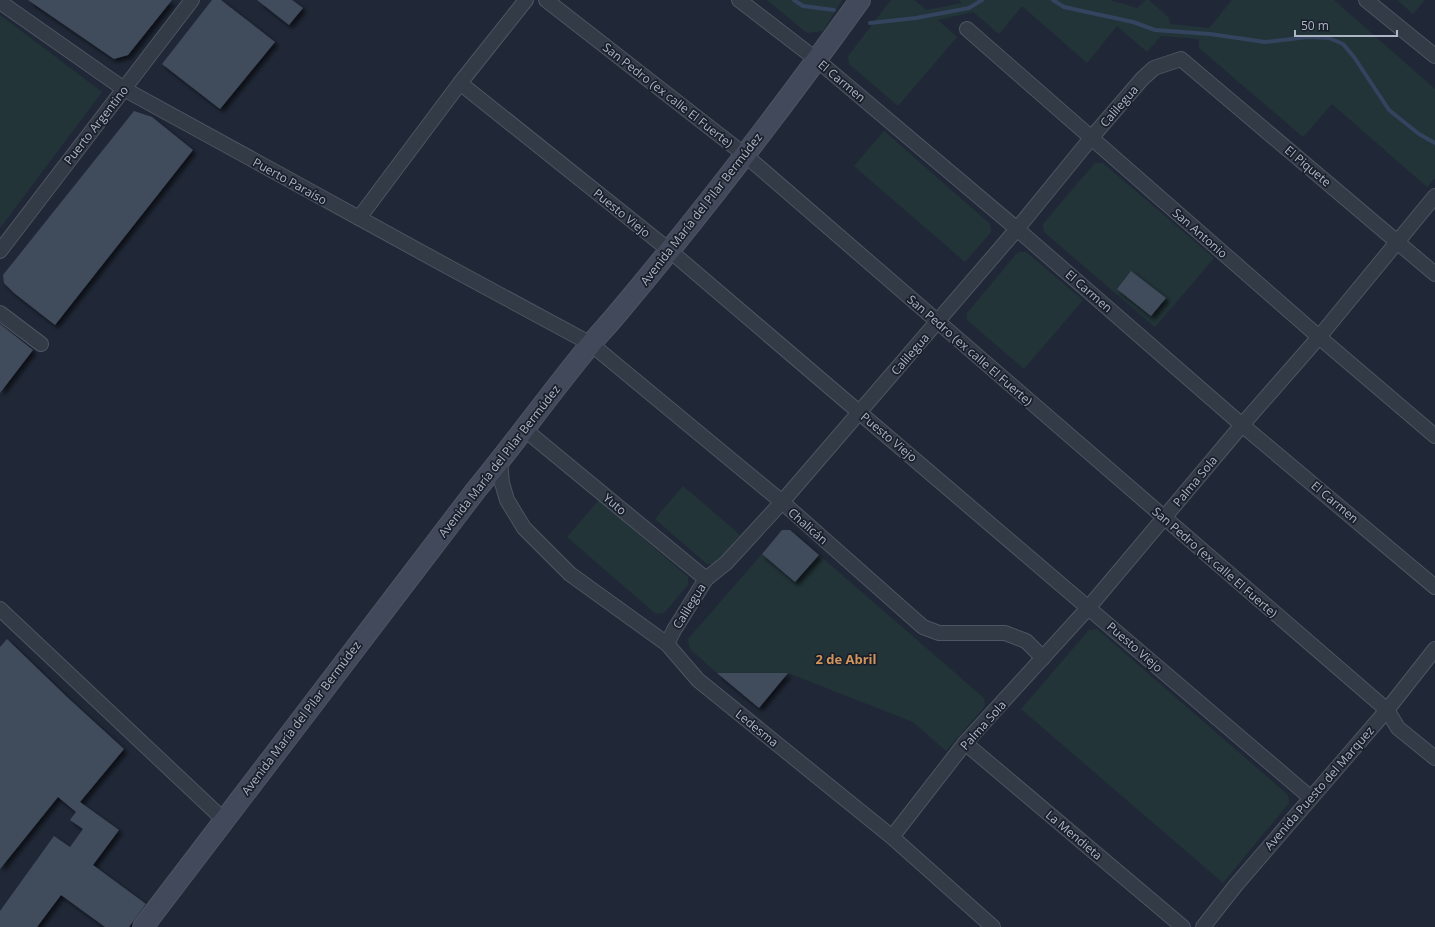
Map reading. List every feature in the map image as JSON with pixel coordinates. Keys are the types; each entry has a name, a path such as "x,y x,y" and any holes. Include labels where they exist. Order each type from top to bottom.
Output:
{"street":[{"name":"Puerto Argentino","path":"0,251 192,0"},
{"path":"359,218 460,83 526,0"},
{"name":"San Pedro (ex calle El Fuerte)","path":"546,0 744,156 1387,710 1398,728 1435,758"},
{"name":"El Carmen","path":"739,0 817,60 1017,229 1242,425 1435,587"},
{"name":"Avenida María del Pilar Bermúdez","path":"143,927 476,490 591,344 744,156 817,60 860,0"},
{"path":"1366,0 1435,56"},
{"name":"Puerto Paraíso","path":"0,2 124,89 591,344"},
{"name":"San Antonio","path":"966,29 1319,337 1435,436"},
{"name":"Calilegua","path":"667,644 674,630 706,580 726,563 782,502 1017,229 1142,79 1154,68 1181,59"},
{"name":"El Piquete","path":"1181,59 1435,274"},
{"name":"Puesto Viejo","path":"460,83 669,250 1311,798"},
{"name":"Palma Sola","path":"892,837 965,743 1089,607 1242,425 1319,337 1435,196"},
{"path":"0,313 41,344"},
{"name":"Chalicán","path":"591,344 782,502 923,627 939,633 1005,633 1026,641 1043,658"},
{"name":"Yuto","path":"524,429 706,580"},
{"name":"Ledesma","path":"500,461 502,483 506,500 524,528 570,574 667,644 698,680 892,837 993,927"},
{"path":"0,609 224,820"},
{"name":"Avenida Puesto del Marquez","path":"1202,927 1387,710 1435,649"},
{"name":"La Mendieta","path":"965,743 1182,927"}],"shaded area":[{"path":"767,0 842,0 823,31 807,33"},
{"path":"891,0 914,0 926,10 962,3 959,0 1110,0 1137,8 1146,0 1149,0 1169,18 1170,24 1209,28 1232,0 1334,0 1435,89 1435,178 1427,187 1332,104 1303,137 1199,48 1199,39 1161,36 1147,52 1117,26 1087,63 1022,6 999,34 973,12 938,20 957,37 898,106 849,64 848,56"},
{"path":"1397,0 1425,0 1413,14"},
{"path":"0,15 102,92 0,228"},
{"path":"884,131 990,224 991,232 965,262 854,166"},
{"path":"1095,163 1103,163 1214,258 1155,327 1044,232 1043,224"},
{"path":"1018,252 1026,252 1083,300 1024,369 967,320 967,313"},
{"path":"683,486 740,535 715,564 707,564 655,519"},
{"path":"599,500 688,577 688,585 664,613 656,614 567,537"},
{"path":"762,554 795,582 819,555 984,698 985,706 946,751 913,722 788,673 717,673 690,649 688,639"},
{"path":"1097,629 1288,795 1289,803 1223,883 1021,709 1089,630"}],"building":[{"path":"28,0 172,0 128,55 114,59"},
{"path":"212,0 221,0 275,42 220,109 162,64"},
{"path":"257,0 292,0 303,8 289,25"},
{"path":"134,111 152,117 193,150 55,325 14,293 4,283 3,275"},
{"path":"1131,271 1166,298 1151,316 1117,289"},
{"path":"0,324 33,350 0,393"},
{"path":"782,530 790,530 819,555 795,582 762,554"},
{"path":"7,639 124,749 80,802 119,830 93,865 146,904 129,927 105,927 61,895 37,927 0,927 0,911 54,836 70,847 83,829 70,820 76,812 58,797 0,869 0,647"},
{"path":"717,673 788,673 759,708"}],"waterway":[{"path":"794,0 803,6 834,10"},
{"path":"870,23 916,18 969,8 982,0"},
{"path":"1053,0 1064,7 1133,22 1155,30 1210,34 1265,42 1308,37 1329,38 1343,44 1354,57 1389,110 1419,134 1435,143"}],"district":[{"name":"2 de Abril","path":"846,659"}]}
